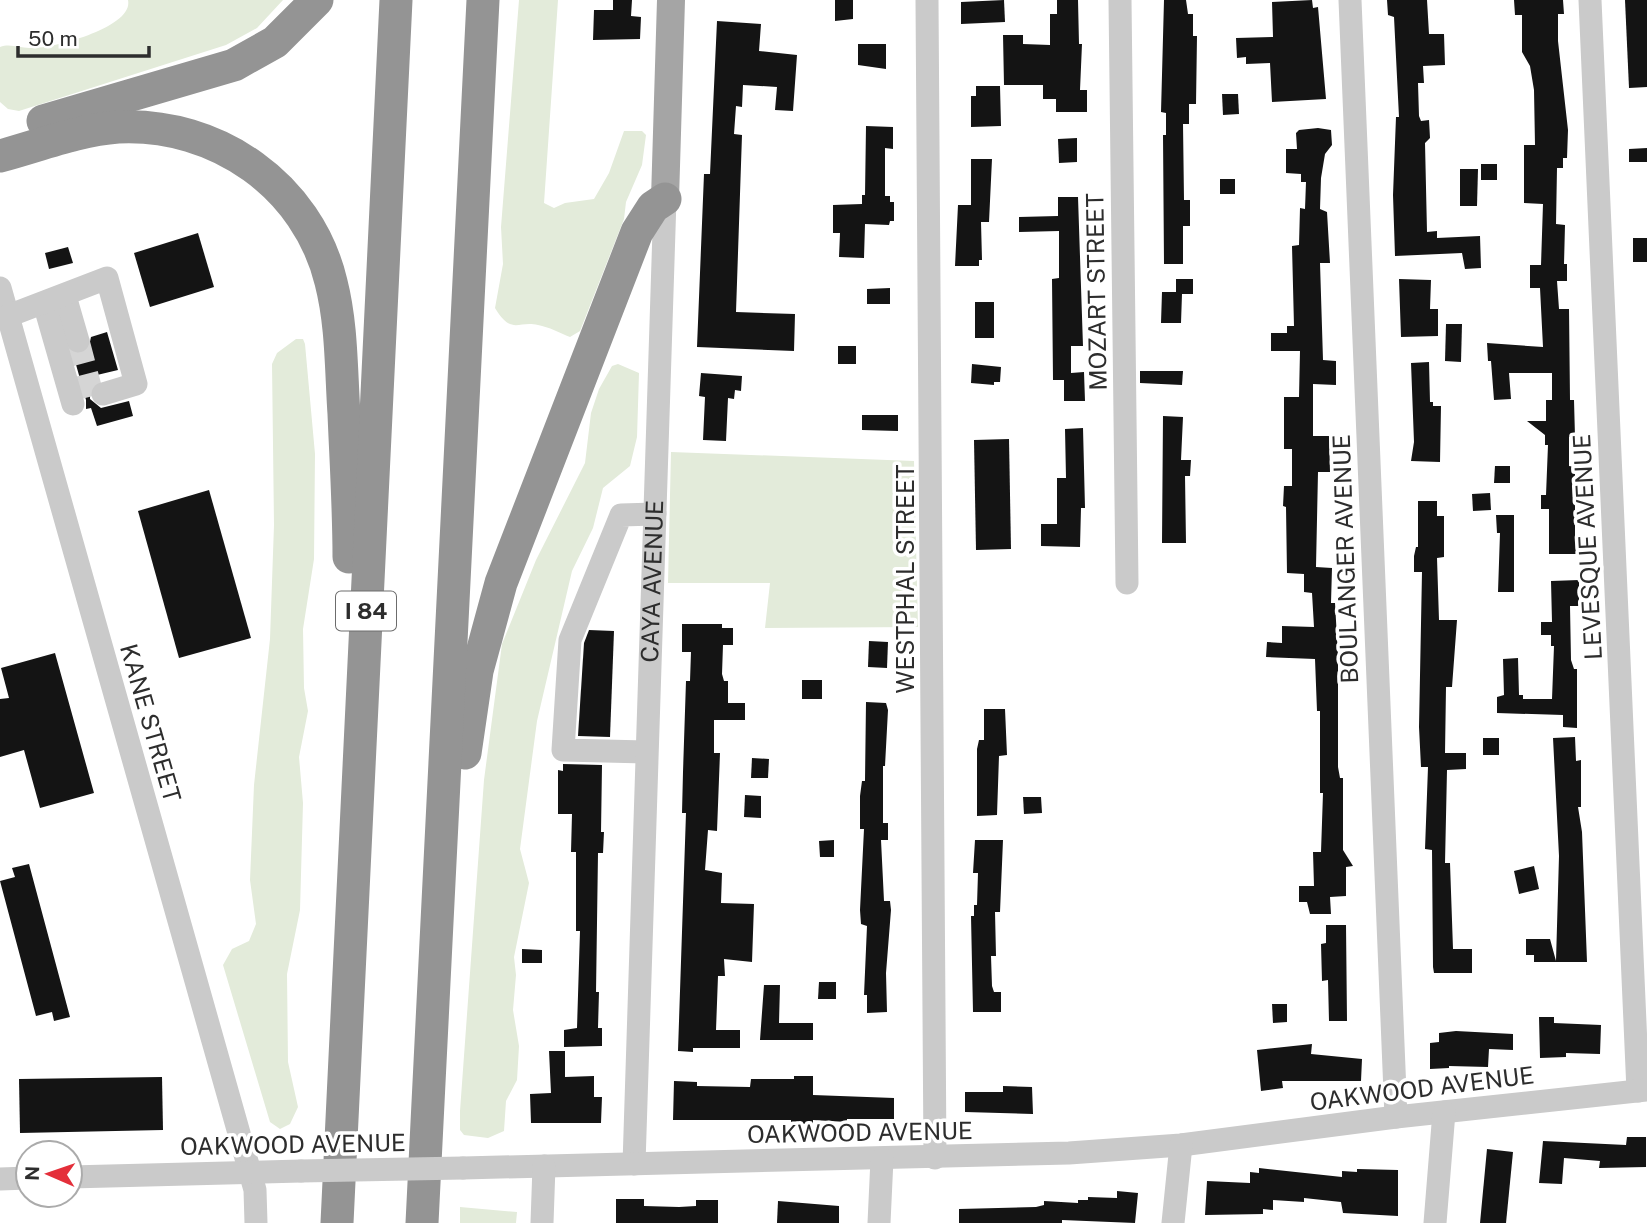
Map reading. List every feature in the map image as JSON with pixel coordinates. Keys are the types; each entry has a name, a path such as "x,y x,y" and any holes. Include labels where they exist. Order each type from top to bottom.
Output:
{"highway":[{"path":"0,133 234,65 275,42 317,0"},
{"name":"I 84","path":"337,1223 396,0"},
{"path":"422,1223 483,0"},
{"path":"0,156 102,129 133,127 167,131 209,142 246,161 276,185 303,217 327,266 339,326 347,474 349,618 362,703"},
{"path":"439,868 460,789 477,671 501,583 637,232 653,207 664,199"}],"main road":[{"name":"CAYA AVENUE","path":"664,199 671,0"}],"street":[{"name":"WESTPHAL STREET","path":"927,0 935,1158"},
{"name":"MOZART STREET","path":"1120,0 1127,583"},
{"name":"BOULANGER AVENUE","path":"1350,0 1396,1116"},
{"name":"LEVESQUE AVENUE","path":"1590,0 1642,1090"},
{"name":"CAYA AVENUE","path":"634,1164 664,199"},
{"path":"8,316 107,278 136,384 103,394"},
{"name":"KANE STREET","path":"0,288 255,1190 256,1223"},
{"path":"55,300 78,341"},
{"path":"36,415 77,403 55,300"},
{"path":"646,752 563,750 570,640 581,611 621,515 655,514"},
{"name":"OAKWOOD AVENUE","path":"84,1177 935,1158 1181,1145 1396,1116 1642,1090"},
{"path":"1435,1223 1444,1112"},
{"path":"1173,1223 1181,1145"},
{"path":"879,1223 882,1159"},
{"path":"542,1223 544,1166"}],"green space":[{"path":"128,0 283,0 257,28 226,45 19,111 8,109 0,102 0,47 43,47 74,40 119,19 126,10"},
{"path":"519,0 558,0 544,203 554,208 565,203 594,199 609,173 624,131 642,131 646,135 642,165 626,202 624,219 580,331 570,337 538,325 511,324 501,317 495,308 503,264 501,227"},
{"path":"296,339 303,339 305,344 315,454 314,559 303,629 304,688 308,711 299,757 303,803 300,910 287,974 288,1062 298,1107 290,1124 280,1129 270,1122 223,965 232,949 249,941 256,924 250,880 254,785 270,639 274,525 272,364 277,353"},
{"path":"618,364 639,373 637,437 630,466 603,488 593,528 572,571 537,721 520,849 529,883 514,957 516,975 513,1010 519,1046 517,1080 506,1101 504,1131 488,1138 464,1135 460,1130 460,1111 484,780 502,644 536,560 585,463 591,413 599,389 612,366"},
{"path":"671,452 914,461 918,627 765,628 770,583 668,583"},
{"path":"460,1207 517,1212 516,1223 460,1223"}],"building":[{"path":"613,0 632,0 631,16 641,17 640,39 593,40 594,10 613,10"},
{"path":"835,0 853,0 853,19 835,21"},
{"path":"1004,0 1005,22 961,24 961,2"},
{"path":"1057,0 1078,0 1079,44 1082,44 1080,90 1087,90 1087,112 1056,112 1056,99 1043,99 1043,85 1004,85 1003,35 1023,35 1023,44 1050,45 1050,14 1057,14"},
{"path":"1164,0 1186,0 1188,14 1193,14 1193,36 1197,36 1196,104 1189,104 1189,124 1183,124 1184,200 1190,200 1190,226 1183,226 1183,264 1164,264 1163,135 1166,135 1166,113 1161,112"},
{"path":"1312,0 1313,8 1318,7 1326,99 1272,102 1270,63 1246,64 1246,57 1237,58 1236,38 1273,37 1272,2"},
{"path":"1387,0 1427,0 1429,34 1444,34 1445,65 1423,66 1424,83 1418,83 1419,116 1421,121 1429,120 1430,138 1425,143 1427,232 1437,231 1437,238 1480,236 1481,268 1465,269 1462,253 1395,256 1393,195 1396,117 1399,117 1394,17 1388,15"},
{"path":"1514,0 1563,0 1564,14 1558,14 1558,41 1568,130 1567,158 1563,158 1563,168 1557,168 1556,224 1565,225 1564,264 1567,264 1567,281 1557,281 1559,309 1569,309 1570,400 1574,400 1575,437 1569,437 1569,466 1575,467 1575,536 1579,536 1579,554 1549,554 1549,509 1541,509 1541,495 1546,495 1548,445 1545,445 1545,435 1527,421 1546,421 1546,400 1552,400 1552,373 1509,373 1511,399 1494,400 1491,361 1488,361 1487,343 1543,347 1540,288 1530,288 1530,265 1541,265 1543,204 1524,203 1524,145 1535,145 1534,90 1530,66 1522,52 1522,15 1515,15"},
{"path":"1625,0 1647,0 1647,87 1629,88"},
{"path":"717,21 761,24 759,51 797,55 793,111 775,110 777,87 743,85 742,107 736,106 734,134 742,135 736,312 795,314 794,351 697,347 704,174 710,174"},
{"path":"858,44 886,44 886,69 858,65"},
{"path":"976,86 1000,86 1001,126 971,127 971,96 976,96"},
{"path":"1222,94 1238,94 1239,114 1223,115"},
{"path":"866,126 893,127 893,149 885,148 885,196 890,196 890,202 894,202 894,221 890,221 889,225 865,224 864,258 839,257 840,233 833,233 833,205 862,204 862,195 865,195"},
{"path":"1299,130 1331,130 1332,145 1325,154 1321,178 1320,209 1327,212 1330,263 1320,263 1323,360 1336,361 1336,385 1313,384 1313,436 1329,436 1330,472 1318,472 1316,567 1332,568 1331,603 1335,603 1338,656 1338,767 1340,778 1343,778 1343,850 1353,866 1346,867 1346,896 1330,897 1331,914 1310,914 1307,902 1299,902 1299,886 1314,886 1313,852 1321,852 1323,793 1320,793 1320,711 1317,711 1315,659 1266,657 1267,642 1282,643 1282,626 1314,627 1312,593 1304,592 1304,574 1287,573 1286,507 1283,506 1284,486 1292,486 1292,449 1284,449 1284,397 1299,397 1300,351 1271,351 1271,333 1287,333 1287,326 1294,326 1292,246 1299,245 1300,208 1305,209 1306,182 1301,182 1301,174 1286,173 1286,149 1297,149 1296,133"},
{"path":"1077,138 1077,162 1059,163 1058,139"},
{"path":"1647,148 1647,162 1629,162 1629,149"},
{"path":"971,159 992,159 989,222 981,222 982,260 979,260 979,266 955,266 958,205 971,205"},
{"path":"1481,164 1497,164 1497,180 1481,180"},
{"path":"1460,169 1478,169 1477,206 1460,206"},
{"path":"1220,179 1235,179 1235,194 1220,194"},
{"path":"1058,197 1078,197 1083,346 1071,346 1071,373 1084,372 1085,401 1064,401 1064,380 1053,380 1052,279 1059,278 1059,231 1019,232 1019,217 1058,216"},
{"path":"198,233 214,287 150,307 134,253"},
{"path":"1633,238 1647,238 1647,262 1633,262"},
{"path":"68,247 73,263 49,269 45,253"},
{"path":"1176,279 1193,279 1193,294 1182,294 1181,323 1161,323 1162,292 1176,292"},
{"path":"1399,279 1431,280 1430,309 1438,309 1438,336 1401,337"},
{"path":"890,288 890,304 867,304 867,289"},
{"path":"975,302 994,302 994,338 975,338"},
{"path":"1446,324 1462,324 1461,362 1445,361"},
{"path":"107,332 118,370 97,375 99,381 90,390 90,399 101,408 129,401 133,416 97,426 91,408 86,409 73,354 88,351 91,337"},
{"path":"838,346 856,346 856,364 838,364"},
{"path":"1429,362 1430,402 1433,402 1433,406 1441,406 1440,462 1411,461 1414,442 1411,363"},
{"path":"972,364 1001,367 1000,382 994,382 994,385 971,383"},
{"path":"1140,371 1183,371 1182,385 1140,383"},
{"path":"701,373 742,376 741,391 735,390 734,399 728,398 726,441 703,440 705,397 699,396"},
{"path":"862,415 898,415 898,431 862,430"},
{"path":"1163,416 1183,417 1181,460 1191,460 1190,476 1185,476 1186,543 1162,543"},
{"path":"1083,428 1085,508 1081,508 1080,547 1041,546 1041,524 1057,524 1057,478 1066,478 1065,429"},
{"path":"1009,439 1011,549 976,550 974,440"},
{"path":"1495,466 1510,466 1510,483 1494,483"},
{"path":"209,490 251,638 179,658 138,511"},
{"path":"1490,493 1491,510 1473,511 1472,494"},
{"path":"1418,501 1437,501 1437,516 1444,516 1444,557 1437,558 1439,620 1457,620 1452,687 1446,687 1445,753 1466,753 1466,769 1447,770 1445,863 1450,863 1453,949 1472,949 1472,973 1434,973 1433,967 1432,850 1425,849 1428,767 1421,767 1419,727 1422,572 1414,572 1414,556 1418,547"},
{"path":"1496,515 1514,515 1514,592 1498,592 1500,533 1497,533"},
{"path":"1579,580 1579,606 1570,606 1571,660 1574,669 1577,669 1577,728 1563,727 1563,715 1497,713 1497,697 1504,695 1503,659 1518,658 1519,695 1523,695 1523,699 1552,699 1554,646 1551,646 1551,635 1541,635 1541,622 1552,622 1551,581"},
{"path":"682,624 722,624 722,628 733,628 733,645 723,645 722,674 724,681 728,681 728,703 745,703 745,720 714,720 714,753 720,753 717,831 708,830 705,870 722,873 721,903 754,904 752,962 724,959 725,976 718,976 716,1030 740,1030 740,1048 693,1048 693,1052 678,1051 686,813 682,813 683,772 686,681 690,681 691,652 682,652"},
{"path":"589,630 614,631 610,737 578,736 584,643"},
{"path":"869,641 888,642 887,668 868,667"},
{"path":"55,653 94,793 40,808 24,750 0,757 0,699 9,698 1,668"},
{"path":"802,680 822,680 822,699 802,699"},
{"path":"866,702 886,703 888,710 883,766 883,823 888,823 888,840 881,840 884,901 890,901 891,910 886,973 887,1012 867,1013 867,995 864,995 867,926 861,924 860,910 864,829 860,829 860,796 862,781 865,781"},
{"path":"984,709 1005,709 1007,755 999,756 997,815 977,816 977,749 979,740 984,740"},
{"path":"1575,737 1576,761 1581,760 1581,807 1578,807 1582,832 1587,962 1534,962 1534,955 1526,955 1526,939 1550,939 1556,961 1559,856 1553,738"},
{"path":"1483,738 1499,738 1499,755 1483,755"},
{"path":"752,758 769,759 768,778 751,778"},
{"path":"563,764 602,765 601,832 604,832 603,853 598,853 596,992 599,992 598,1028 602,1028 602,1046 564,1047 564,1030 577,1028 580,931 576,931 576,852 571,852 572,814 558,814 558,770 563,771"},
{"path":"745,795 761,796 761,818 744,817"},
{"path":"1023,797 1041,797 1042,813 1024,814"},
{"path":"834,840 834,857 820,857 819,841"},
{"path":"975,840 1003,840 1000,912 995,912 996,956 991,956 992,986 994,992 1001,992 1001,1012 973,1012 971,916 974,916 974,905 977,905 978,873 973,873"},
{"path":"29,864 70,1017 54,1021 52,1012 36,1016 0,881 15,877 12,868"},
{"path":"1534,866 1539,889 1519,894 1514,871"},
{"path":"1326,925 1346,925 1347,1021 1329,1021 1328,980 1322,981 1321,944 1326,943"},
{"path":"522,949 542,950 542,963 522,963"},
{"path":"819,982 836,982 836,999 818,999"},
{"path":"764,985 780,985 779,1023 813,1023 813,1040 760,1040"},
{"path":"1272,1004 1287,1004 1287,1022 1273,1023"},
{"path":"1539,1017 1554,1017 1554,1023 1601,1025 1600,1054 1566,1053 1566,1057 1540,1058"},
{"path":"1456,1031 1513,1034 1513,1050 1489,1049 1488,1067 1449,1066 1430,1069 1430,1043 1439,1042 1439,1033"},
{"path":"1312,1044 1311,1054 1362,1059 1361,1081 1282,1081 1283,1088 1261,1091 1257,1050"},
{"path":"549,1051 565,1051 565,1077 594,1076 594,1097 602,1097 601,1123 531,1123 530,1094 551,1093"},
{"path":"794,1076 813,1076 813,1095 894,1098 894,1119 847,1119 847,1122 813,1120 813,1124 791,1124 791,1120 673,1120 674,1081 697,1082 697,1086 750,1087 751,1079 794,1079"},
{"path":"162,1077 163,1130 20,1133 19,1079"},
{"path":"1003,1086 1032,1087 1033,1114 965,1112 965,1092 1003,1092"},
{"path":"1627,1137 1646,1137 1646,1167 1599,1168 1600,1161 1564,1158 1562,1184 1539,1183 1543,1141 1626,1145"},
{"path":"1487,1149 1513,1152 1506,1223 1480,1223"},
{"path":"1259,1168 1342,1177 1342,1171 1357,1172 1357,1169 1398,1170 1398,1216 1343,1213 1341,1202 1304,1198 1304,1202 1273,1200 1273,1210 1263,1209 1263,1214 1205,1215 1207,1181 1250,1183 1250,1172 1259,1173"},
{"path":"1117,1191 1138,1193 1135,1223 1062,1220 1062,1223 959,1223 959,1209 1036,1207 1044,1205 1044,1201 1078,1203 1078,1200 1088,1200 1088,1197 1117,1198"},
{"path":"616,1199 644,1199 644,1206 679,1207 696,1206 696,1200 718,1200 718,1223 616,1223"},
{"path":"778,1201 839,1206 839,1223 777,1223"}],"tunnel":[{"path":"78,341 93,398"}]}
